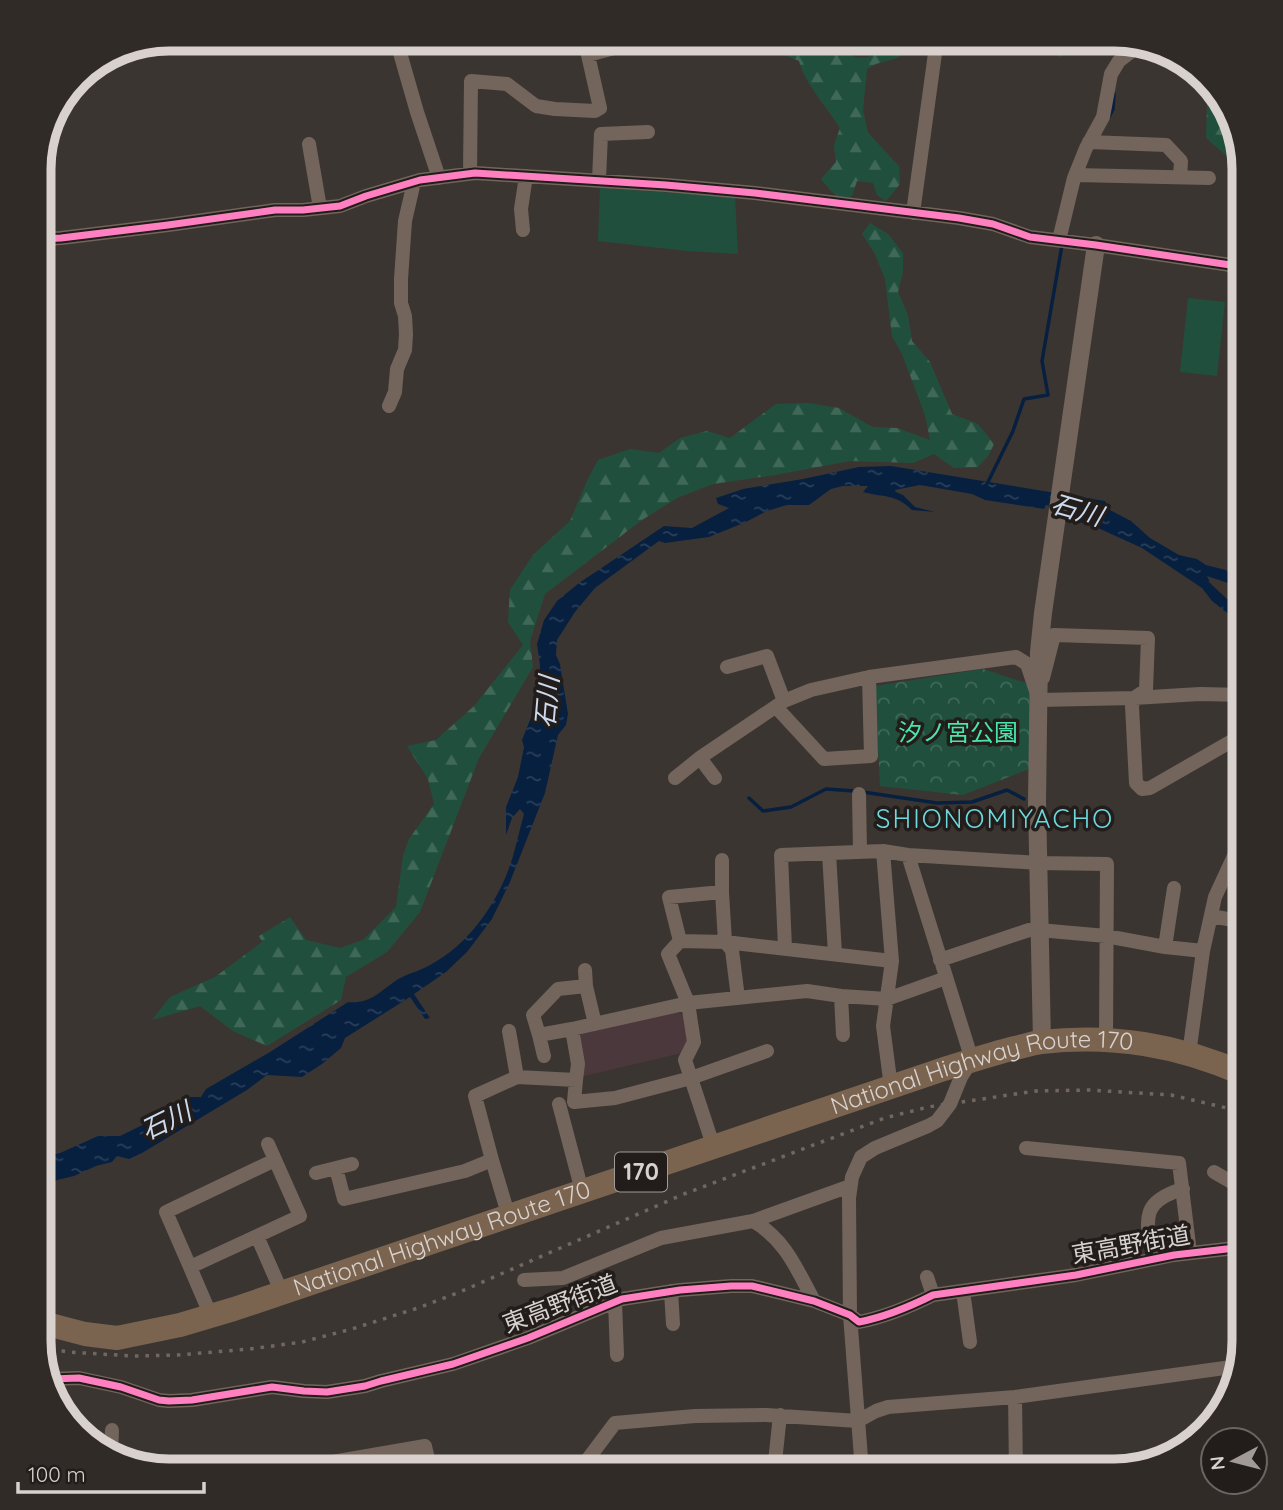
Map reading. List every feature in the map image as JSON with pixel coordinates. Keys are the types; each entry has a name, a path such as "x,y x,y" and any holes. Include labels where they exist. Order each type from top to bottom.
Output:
{"highway":[{"name":"National Highway Route 170","path":"51,1325 85,1334 117,1338 180,1325 972,1060 1042,1042 1106,1039 1138,1042 1189,1054 1232,1069"}],"street":[{"path":"400,51 439,177"},
{"path":"470,173 471,81 507,84 536,106 595,111 600,108 588,55 603,51"},
{"path":"913,213 935,51"},
{"path":"1059,240 1075,175 1102,117 1111,74 1119,61 1130,52"},
{"path":"599,180 601,134 648,132"},
{"path":"1089,142 1166,145 1181,161 1180,177"},
{"path":"309,144 320,208"},
{"path":"51,238 275,210 340,206 414,182 470,173 755,193 993,223 1030,237 1232,265"},
{"path":"1075,175 1209,178"},
{"path":"523,230 521,209 526,176"},
{"path":"389,406 395,392 397,369 405,350 401,279 404,234 414,182"},
{"path":"1042,1042 1037,802 1039,652 1096,245"},
{"path":"1039,693 1054,635 1148,638 1146,691 1134,698 1132,706 1136,783 1142,789 1150,788 1232,741"},
{"path":"727,667 767,656 780,704 824,759 871,756 869,677"},
{"path":"675,778 701,757 780,704 811,690 869,677 1016,657 1027,664 1039,693"},
{"path":"1039,693 1134,698 1232,695"},
{"path":"701,757 715,778"},
{"path":"859,794 860,851"},
{"path":"883,851 892,961 883,1026 891,1087"},
{"path":"785,948 781,855 883,851 1039,863 1107,864 1106,1039"},
{"path":"830,853 835,954"},
{"path":"861,1459 850,1315 849,1198 852,1177 861,1157 875,1148 937,1121 950,1104 961,1077 972,1060 908,855"},
{"path":"1189,1054 1203,951 1215,897 1232,858"},
{"path":"722,860 725,942 732,950 738,998"},
{"path":"1228,869 1232,870"},
{"path":"1165,947 1174,888"},
{"path":"680,941 669,897 722,892"},
{"path":"1211,916 1232,920"},
{"path":"940,960 1029,930 1105,936 1203,951"},
{"path":"714,1148 685,1059 694,1042 688,1003 668,954 680,941 725,942 892,961"},
{"path":"585,970 595,1024"},
{"path":"539,1035 688,1003 807,991 887,999 946,978"},
{"path":"544,1056 533,1015 558,989 586,986"},
{"path":"841,996 843,1035"},
{"path":"572,1029 578,1064 574,1102 615,1098 691,1078 767,1051"},
{"path":"509,1031 517,1077"},
{"path":"509,1217 475,1096 517,1077 576,1080"},
{"path":"559,1104 582,1191"},
{"path":"190,1267 300,1216 268,1144"},
{"path":"1026,1148 1180,1163 1190,1254"},
{"path":"211,1316 166,1212 275,1160"},
{"path":"336,1168 344,1199 465,1171 492,1160"},
{"path":"316,1173 352,1164"},
{"path":"1214,1172 1232,1182"},
{"path":"524,1280 563,1278 661,1238 753,1222 850,1186"},
{"path":"1153,1259 1148,1228 1150,1210 1160,1198 1183,1189"},
{"path":"753,1222 774,1237 788,1252 814,1301"},
{"path":"257,1236 282,1293"},
{"name":"東高野街道","path":"57,1379 90,1380 169,1401 192,1400 272,1387 327,1392 365,1386 453,1364 528,1338 591,1310 640,1295 752,1286 814,1301 850,1315 859,1322 876,1319 933,1296 1232,1249"},
{"path":"927,1277 933,1296"},
{"path":"963,1291 970,1342"},
{"path":"671,1292 673,1324"},
{"path":"615,1302 617,1355"},
{"path":"589,1459 615,1423 695,1416 780,1415 858,1421 888,1407 1014,1396 1229,1367"},
{"path":"1014,1396 1016,1459"},
{"path":"776,1459 780,1415"},
{"path":"112,1430 112,1444"},
{"path":"352,1459 425,1446 428,1459"}],"shaded area":[{"path":"675,1010 685,1016 689,1040 682,1053 584,1076 577,1043 581,1033"}],"green space":[{"path":"775,51 844,51 862,58 877,54 878,51 910,51 867,69 863,110 868,133 899,166 900,184 886,201 877,195 873,183 857,181 852,196 840,199 821,179 836,162 834,145 840,128 811,87 799,61"},
{"path":"1046,51 1067,51 1061,57"},
{"path":"1203,92 1226,131 1231,160 1206,138 1207,104"},
{"path":"600,188 735,197 738,254 598,241"},
{"path":"870,223 888,234 903,253 903,272 898,292 908,315 912,341 930,362 952,414 978,424 994,444 988,456 978,467 954,468 934,454 913,463 850,461 713,484 677,498 642,520 545,594 530,641 533,667 479,758 420,912 387,952 346,977 341,1000 267,1046 233,1031 200,1006 152,1020 170,997 215,977 262,942 259,936 290,917 306,940 340,948 363,940 396,907 403,856 409,839 434,804 428,779 407,746 436,740 474,706 523,645 508,622 510,590 533,555 570,521 598,460 630,449 659,453 680,438 707,431 730,438 776,404 808,403 839,408 874,427 897,428 930,440 925,415 902,354 892,336 885,279 875,254 862,234"},
{"path":"1188,298 1225,302 1217,376 1180,372"},
{"name":"汐ノ宮公園","path":"983,669 1029,684 1029,769 963,795 880,786 875,686"}],"water":[{"name":"石川","path":"891,466 1105,501 1110,510 1131,521 1150,538 1179,555 1232,572 1232,584 1207,576 1211,584 1232,601 1232,617 1212,601 1202,588 1142,548 1082,523 1066,510 1046,505 1044,509 985,500 972,494 920,485 895,490 915,507 935,512 912,510 894,498 863,492 868,486 843,486 831,489 809,505 787,505 767,511 709,537 665,543 659,541 595,588 557,640 556,655 560,664 568,714 566,725 558,735 545,793 510,882 492,919 467,952 446,972 414,994 430,1018 425,1019 410,997 345,1038 341,1048 302,1077 267,1075 247,1090 142,1153 129,1159 117,1156 112,1162 51,1184 51,1155 98,1136 120,1136 175,1109 190,1097 201,1097 206,1089 348,1002 364,1001 400,978 445,956 470,933 500,889 516,846 524,814 520,809 512,818 506,835 506,807 518,777 524,747 522,740 536,705 540,665 537,644 544,620 557,601 579,583 664,526 692,528 729,508 718,504 716,498 743,489 859,467"}],"waterway":[{"path":"1109,117 1113,109 1114,94"},
{"path":"986,486 1013,431 1024,399 1048,395 1042,361 1062,245"},
{"path":"749,798 763,811 791,807 826,789 855,791"},
{"path":"863,792 937,803 972,802 1007,790 1024,799"}],"railway":[{"path":"52,1349 133,1356 178,1355 302,1342 352,1329 462,1291 684,1194 885,1118 928,1107 1036,1091 1089,1090 1171,1095 1232,1109"}],"cycle path":[{"path":"51,238 275,210 340,206 420,180 475,173 755,193 959,218 993,224 1030,237 1232,265"},
{"path":"57,1379 79,1378 169,1401 192,1400 272,1387 327,1392 365,1386 453,1364 528,1338 622,1299 680,1290 752,1286 814,1301 850,1315 859,1322 897,1311 933,1295 1076,1275 1174,1255 1232,1248"}],"district":[{"name":"SHIONOMIYACHO","path":"995,819"}]}
